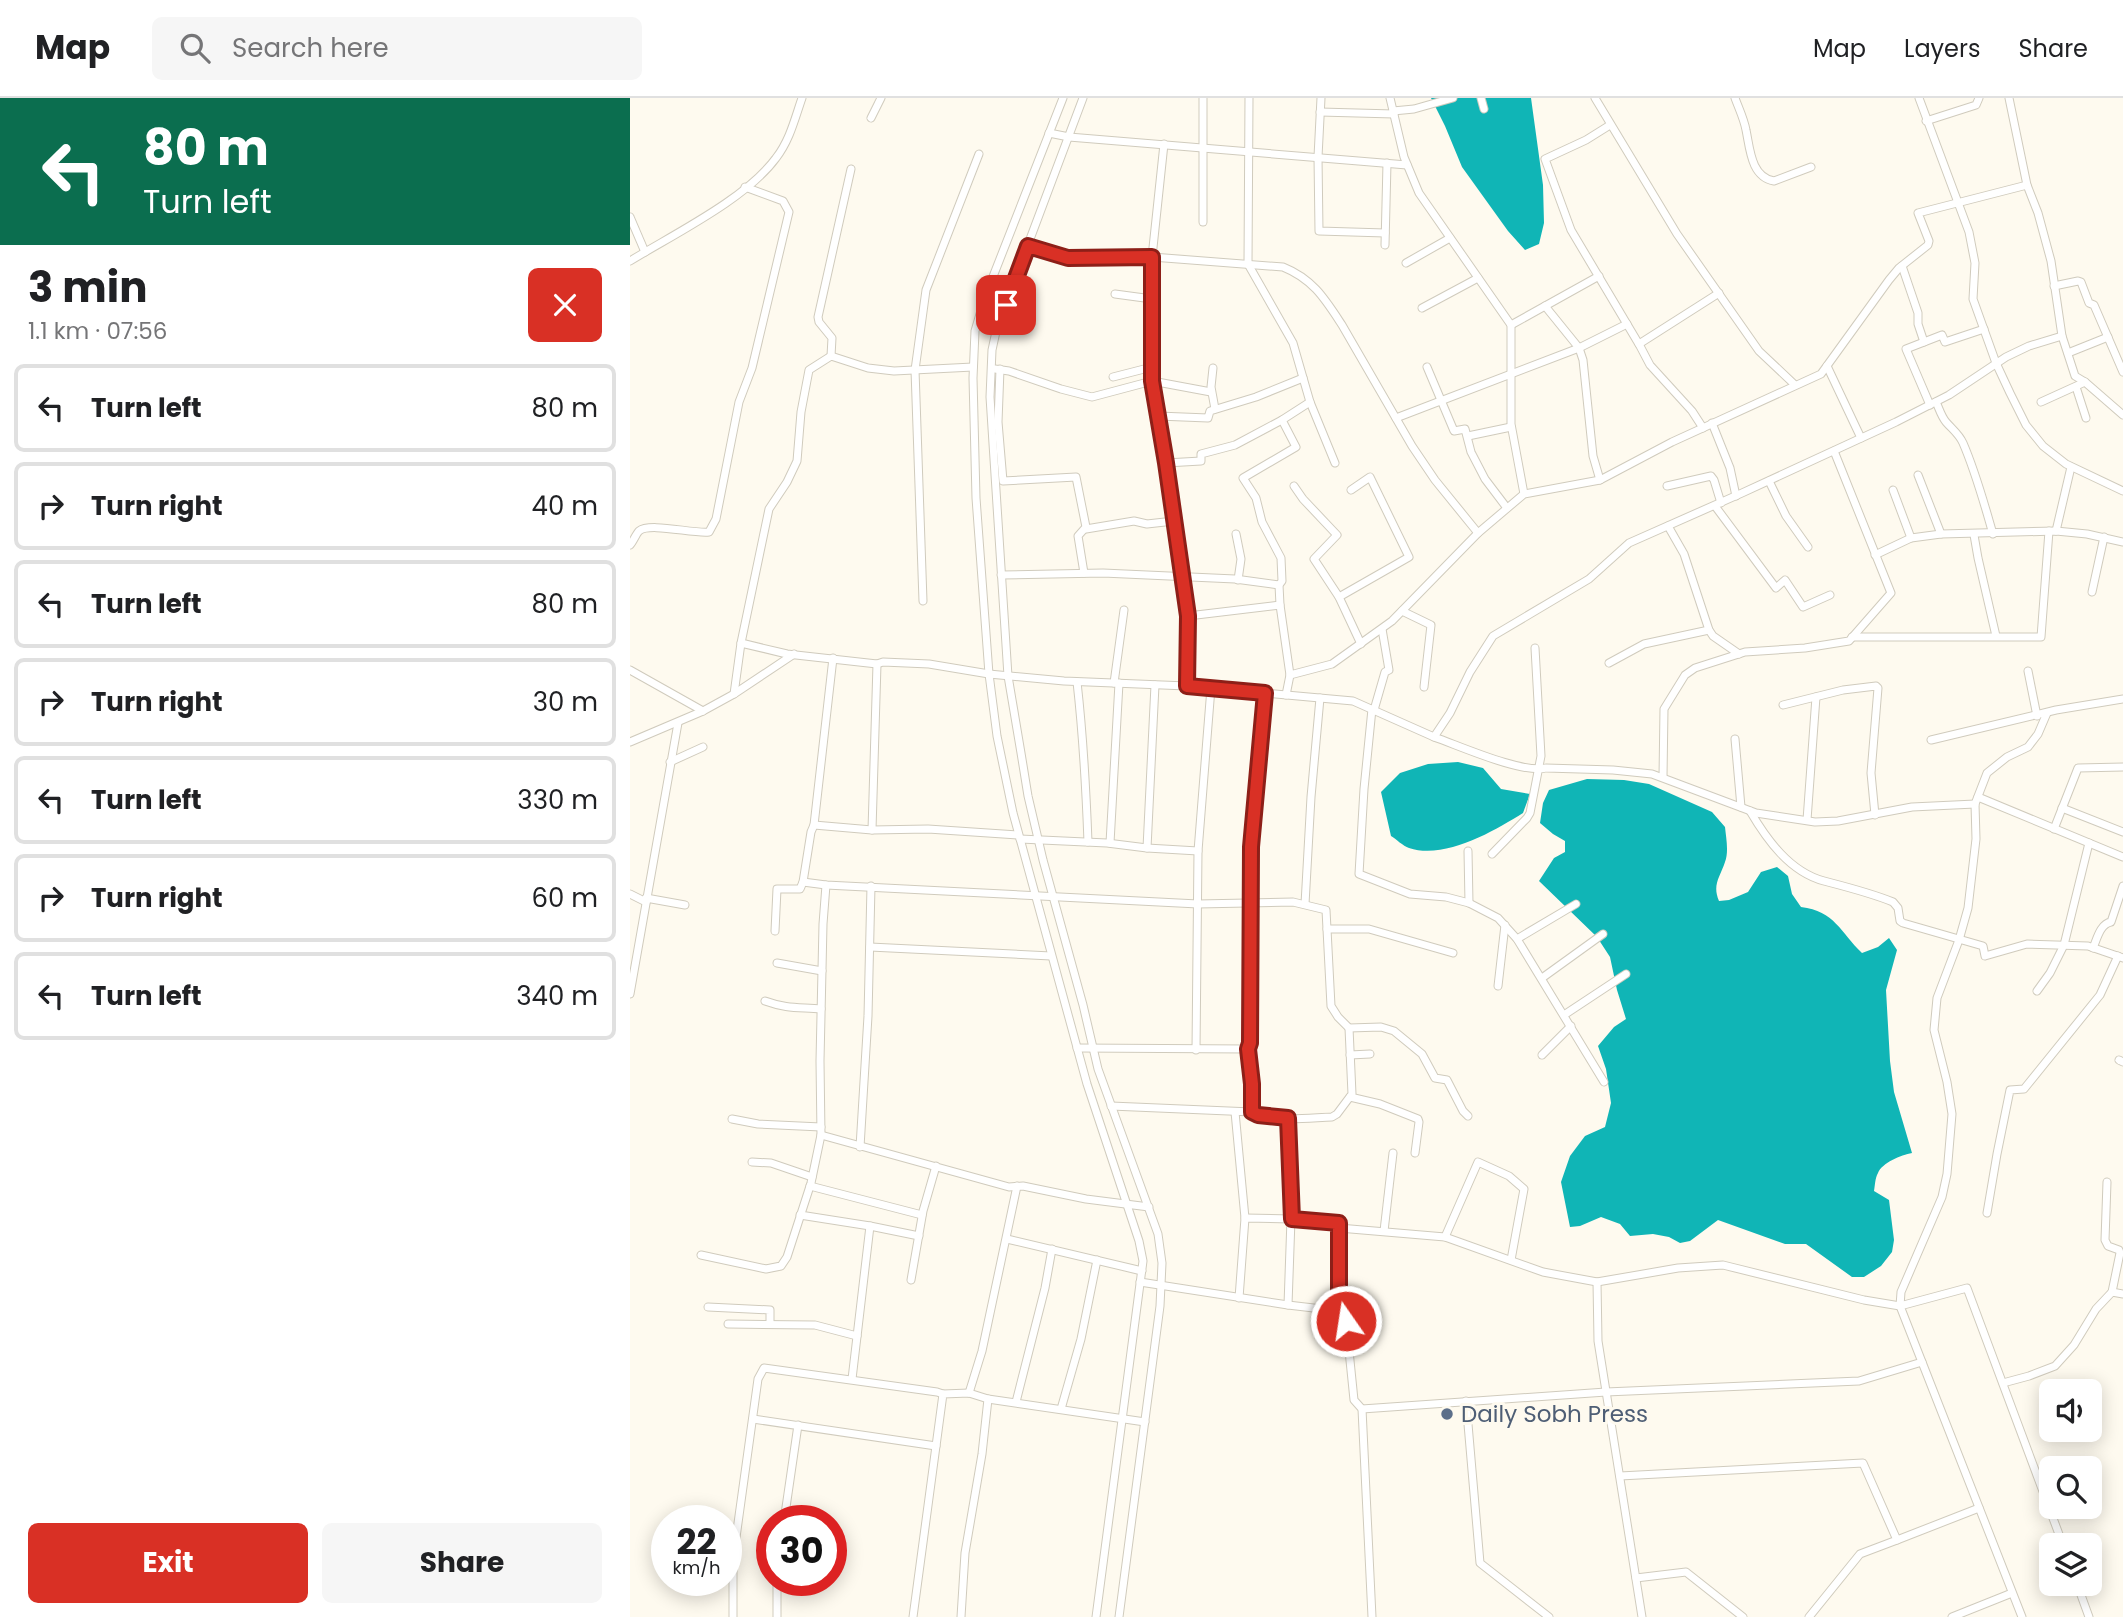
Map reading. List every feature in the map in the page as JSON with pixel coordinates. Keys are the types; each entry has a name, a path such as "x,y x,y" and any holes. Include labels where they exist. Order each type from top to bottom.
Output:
{"street":[{"path":"630,261 723,205 760,176 776,159 787,141 802,98"},
{"path":"871,118 881,98"},
{"path":"1063,98 985,297 975,331 976,498 996,736 1019,837 1065,1007 1143,1261 1096,1617"},
{"path":"1083,98 997,327 992,350 1003,481 1076,477 1086,529"},
{"path":"1203,98 1203,222"},
{"path":"1249,98 1248,264 1293,342 1310,402 1335,463"},
{"path":"1321,98 1318,157 1320,231 1385,233"},
{"path":"1390,98 1407,165 1419,193 1511,326 1511,427 1524,494"},
{"path":"1320,112 1394,113 1453,98"},
{"path":"1481,98 1484,109"},
{"path":"1595,98 1677,234 1759,351 1794,384"},
{"path":"1735,98 1755,166 1764,176 1774,181 1811,167"},
{"path":"1919,98 1969,232 1975,263 1973,299 1996,363 2026,425 2043,446 2071,467 2123,491"},
{"path":"1926,121 1976,105 1979,98"},
{"path":"2009,98 2027,185 2051,261 2062,336 2075,376 2123,415"},
{"path":"1610,125 1586,141 1545,159 1572,230 1650,365 1692,411 1703,428"},
{"path":"1049,133 1069,137 1407,165"},
{"path":"1164,144 1152,257 1152,381 1188,616 1187,686"},
{"path":"923,601 915,370 926,290 979,154"},
{"path":"1385,245 1387,163"},
{"path":"831,356 832,338 818,317 851,169"},
{"path":"1290,675 1332,664 1382,629 1478,533 1524,494 1600,480 1712,423 1821,374 1889,280 1928,245 1929,241 1918,213 2027,185"},
{"path":"630,545 643,529 709,532 716,519 739,402 752,368 789,212 783,201 745,187"},
{"path":"630,216 645,252"},
{"path":"1406,263 1450,238"},
{"path":"1028,246 1068,258 1152,257 1283,267 1299,274 1315,288 1342,325 1434,480 1478,533"},
{"path":"1902,266 1918,313 1918,324 1924,342"},
{"path":"1511,326 1599,276"},
{"path":"1422,308 1478,278"},
{"path":"2054,286 2080,281 2090,303 2094,305 2123,372"},
{"path":"1639,344 1719,293"},
{"path":"1115,294 1152,299"},
{"path":"1545,306 1579,348 1585,372 1593,456 1600,480"},
{"path":"1396,418 1579,348 1627,324"},
{"path":"1984,329 1945,342 1942,335 1906,349 1933,403 1963,442 1975,468 1993,534"},
{"path":"1434,737 1450,713 1469,672 1493,636 1589,579 1629,543 1861,438 1949,395 1996,363 2029,346 2062,336"},
{"path":"2068,353 2108,337"},
{"path":"831,356 868,368 894,371 974,367"},
{"path":"734,694 741,643 769,509 797,461 801,412 809,370 831,356"},
{"path":"1827,366 1861,438"},
{"path":"1113,377 1152,367"},
{"path":"1427,367 1454,431 1465,429 1471,452 1485,479 1507,508"},
{"path":"1213,368 1211,392 1215,409"},
{"path":"995,369 1009,370 1092,397 1152,381 1211,392"},
{"path":"995,369 990,397 1008,676 1028,796 1098,1069 1158,1234 1162,1263 1119,1617"},
{"path":"1158,416 1208,418 1210,411 1256,397 1303,378"},
{"path":"2041,402 2085,382"},
{"path":"2076,387 2086,418"},
{"path":"1166,463 1201,461 1201,454 1235,445 1310,402"},
{"path":"1282,420 1296,447 1243,478 1256,498 1262,522 1281,558 1280,605 1290,675 1286,695"},
{"path":"1712,423 1730,468 1736,496"},
{"path":"1468,436 1511,427"},
{"path":"1663,777 1664,709 1685,675 1696,668 1739,654 1849,641 1891,593 1834,450"},
{"path":"1852,637 2041,637 2052,531 2071,467"},
{"path":"1917,475 1941,534"},
{"path":"1667,486 1711,476 1718,504 1776,588 1785,580 1804,607 1830,595"},
{"path":"1339,597 1409,557 1370,477 1351,490"},
{"path":"1769,481 1786,516 1808,547"},
{"path":"1294,486 1337,535 1314,559 1339,597 1361,644"},
{"path":"1893,490 1911,538"},
{"path":"1084,573 1080,532 1134,521 1147,524 1174,521"},
{"path":"1668,526 1684,554 1709,630 1713,636 1739,654"},
{"path":"1875,555 1911,538 1941,534 2052,531 2123,542"},
{"path":"1236,534 1241,559 1238,580"},
{"path":"1974,535 1996,636"},
{"path":"2092,592 2104,537"},
{"path":"1001,575 1084,573 1238,580 1279,585"},
{"path":"1188,616 1280,605"},
{"path":"1110,843 1116,683 1124,610"},
{"path":"1402,611 1431,625 1424,687"},
{"path":"1382,629 1389,670 1385,672 1373,709 1364,789 1359,874 1410,894 1446,897 1469,903 1498,918 1517,939 1604,1082"},
{"path":"1609,663 1644,643 1709,630"},
{"path":"741,643 794,654 877,664 929,664 1008,676 1077,682 1187,686 1353,701 1434,737 1511,764 1538,770 1546,768 1613,771 1663,777 1756,813 1807,821 1838,821 1912,807 1977,801 2123,857"},
{"path":"1492,854 1527,818 1541,756 1535,648"},
{"path":"630,742 678,723 734,694 794,654"},
{"path":"775,932 778,889 800,888 803,881 814,825 833,658"},
{"path":"872,830 877,664"},
{"path":"630,670 703,710"},
{"path":"2028,671 2037,716"},
{"path":"1077,682 1083,737 1088,842"},
{"path":"1147,848 1155,685"},
{"path":"1783,705 1858,687 1878,688 1871,773 1875,814"},
{"path":"1196,1049 1198,850 1211,688"},
{"path":"1252,1112 1248,1049 1251,847 1265,693"},
{"path":"1807,821 1816,697"},
{"path":"1305,904 1320,698"},
{"path":"1931,740 2037,716 2056,709 2123,699"},
{"path":"2022,1617 1900,1306 1902,1292 1947,1182 1952,1114 1934,1030 1937,998 1968,908 1976,839 1977,801 1987,773 2007,757 2028,747 2038,734 2047,713"},
{"path":"630,994 678,723"},
{"path":"1734,738 1745,809 1785,858 1800,870 1823,881 1893,902 1903,923 1983,946 1986,956 2023,944 2064,944 2094,948 2120,957 2100,995 2076,1027 2024,1089 2010,1090 1987,1213"},
{"path":"670,762 703,747"},
{"path":"2054,829 2078,768 2123,767"},
{"path":"2062,808 2123,832"},
{"path":"814,825 872,830 928,829 1039,841 1198,850"},
{"path":"2037,991 2050,973 2064,944 2089,843"},
{"path":"1468,851 1469,903"},
{"path":"803,881 1198,904 1293,902 1326,909 1331,1006 1349,1028 1352,1094 1337,1114 1332,1117 1288,1118 1252,1112 1111,1106"},
{"path":"701,1255 766,1269 781,1266 787,1257 810,1186 821,1131 821,1009 826,884"},
{"path":"860,1147 868,1016 871,886"},
{"path":"2094,948 2106,922 2111,922 2123,886"},
{"path":"630,894 646,900 685,905"},
{"path":"1517,939 1576,904"},
{"path":"1498,986 1505,925"},
{"path":"1327,929 1369,929 1453,953"},
{"path":"1542,978 1603,934"},
{"path":"870,947 1051,956"},
{"path":"776,963 822,971"},
{"path":"1564,1015 1626,974"},
{"path":"765,1001 787,1009 821,1009"},
{"path":"1065,1007 1083,1005"},
{"path":"1542,1055 1571,1026"},
{"path":"1349,1028 1387,1028 1404,1038 1422,1054 1435,1078 1447,1080 1468,1116"},
{"path":"1077,1048 1248,1049"},
{"path":"1350,1055 1370,1054"},
{"path":"1350,1097 1380,1104 1418,1119 1415,1153"},
{"path":"1235,1112 1245,1218 1240,1298"},
{"path":"1288,1118 1292,1219 1288,1306"},
{"path":"732,1119 821,1131 860,1147 1009,1187 1023,1186 1086,1199 1149,1207"},
{"path":"1384,1231 1393,1153"},
{"path":"752,1162 771,1163 812,1177"},
{"path":"1445,1237 1478,1162 1508,1176 1524,1189 1511,1260"},
{"path":"911,1280 922,1215 936,1166"},
{"path":"2003,1382 2055,1366 2074,1345 2096,1309 2112,1292 2120,1253 2108,1246 2105,1240 2107,1182"},
{"path":"810,1186 922,1215"},
{"path":"969,1393 982,1351 1017,1186"},
{"path":"800,1215 919,1236"},
{"path":"1245,1218 1339,1223 1339,1311 1346,1321 1354,1400 1362,1409 1372,1617"},
{"path":"852,1378 870,1226"},
{"path":"1339,1228 1445,1237 1543,1272 1597,1282 1678,1268 1723,1265 1864,1300 1900,1306 1967,1288 2059,1533"},
{"path":"1007,1239 1142,1270"},
{"path":"1017,1402 1052,1249"},
{"path":"1062,1409 1081,1339 1097,1260"},
{"path":"1140,1282 1288,1306 1339,1311"},
{"path":"1597,1282 1598,1341 1642,1617"},
{"path":"2112,1292 2123,1294"},
{"path":"708,1307 770,1310 770,1324"},
{"path":"728,1324 815,1325 857,1336"},
{"path":"1362,1409 1606,1392 1859,1381 1922,1362"},
{"path":"733,1617 733,1559 758,1378 764,1368 852,1378 943,1394 969,1393 988,1399 1144,1422"},
{"path":"913,1617 943,1394"},
{"path":"961,1617 965,1553 982,1454 988,1399"},
{"path":"1466,1401 1479,1563 1549,1617"},
{"path":"753,1419 936,1446"},
{"path":"786,1505 798,1425"},
{"path":"1620,1476 1863,1463 1897,1540"},
{"path":"1809,1617 1860,1554 1979,1508"},
{"path":"1636,1578 1686,1572 1743,1617"},
{"path":"1952,1617 2012,1593"},
{"path":"777,1596 777,1617"},
{"path":"2081,1596 2089,1617"}],"water":[{"path":"1431,98 1531,98 1543,185 1544,223 1539,244 1525,250 1508,231 1462,167"},
{"path":"1458,762 1483,768 1501,789 1530,794 1523,813 1498,828 1453,847 1423,851 1404,846 1391,836 1381,792 1400,773 1428,764"},
{"path":"1587,779 1649,784 1712,812 1725,827 1727,844 1726,858 1717,886 1719,901 1748,892 1761,872 1777,867 1788,876 1792,894 1801,907 1812,909 1829,918 1862,953 1878,947 1889,938 1897,950 1886,990 1890,1061 1894,1092 1912,1153 1888,1163 1877,1175 1874,1191 1889,1200 1894,1240 1892,1252 1881,1266 1864,1277 1852,1277 1806,1244 1785,1244 1718,1220 1690,1241 1680,1243 1669,1237 1653,1234 1630,1236 1620,1224 1601,1217 1580,1226 1570,1227 1561,1182 1570,1156 1585,1136 1605,1127 1611,1103 1606,1069 1598,1046 1614,1027 1626,1019 1610,957 1597,937 1539,881 1554,858 1565,852 1565,841 1540,823 1543,803 1549,790"}],"place":[{"name":"Daily Sobh Press","path":"1447,1414"}],"route":[{"path":"1006,305 1028,246 1068,258 1152,257 1152,381 1188,616 1187,686 1265,693 1251,847 1248,1049 1252,1112 1288,1118 1292,1219 1339,1223 1339,1311 1346,1321"}]}
